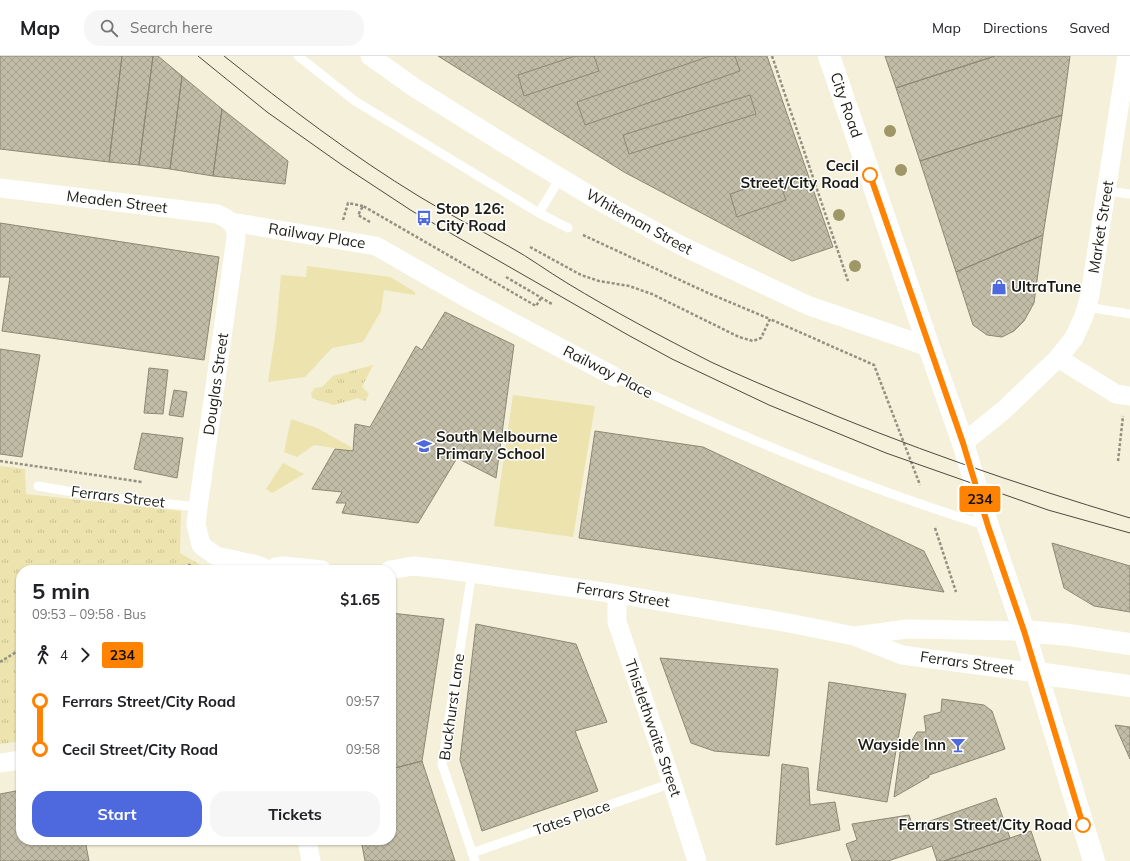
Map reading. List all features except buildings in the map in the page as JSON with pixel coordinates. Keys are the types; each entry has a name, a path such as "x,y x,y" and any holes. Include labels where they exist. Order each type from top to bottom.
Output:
{"main road":[{"name":"City Road","path":"829,56 928,347 963,443 988,526 1024,631 1094,861"},
{"name":"Ferrars Street","path":"1024,631 1069,635 1130,644"},
{"name":"Ferrars Street","path":"1037,673 1130,686"}],"street":[{"name":"Whiteman Street","path":"370,56 415,88 560,178 680,245 807,305 928,347"},
{"name":"Market Street","path":"963,443 1004,410 1058,358 1074,338 1087,307 1090,295 1127,81 1127,56"},
{"name":"Meaden Street","path":"0,188 217,214 232,222"},
{"name":"Railway Place","path":"232,222 376,246 465,297 615,377"},
{"name":"Douglas Street","path":"232,222 236,229 236,238 196,524 201,546 216,556 257,565"},
{"path":"1058,358 1116,394 1130,396"},
{"name":"Ferrars Street","path":"396,569 413,566 472,572 617,594 782,622 854,636 902,655 1037,673"},
{"name":"Thistlethwaite Street","path":"617,594 617,622 697,861"},
{"name":"Ferrars Street","path":"854,636 907,629 1024,631"},
{"path":"0,763 16,761"},
{"path":"308,845 310,861"}],"lane":[{"path":"298,56 355,101 539,213 568,228"},
{"path":"539,213 560,178"},
{"path":"1107,191 1130,194"},
{"path":"1087,307 1130,314"},
{"name":"Railway Place","path":"615,377 678,408 861,483 929,508 988,526"},
{"name":"Ferrars Street","path":"38,486 96,496 198,507"},
{"name":"Buckhurst Lane","path":"472,572 442,764 474,857"},
{"name":"Tates Place","path":"474,857 672,784"}],"path":[{"path":"772,56 848,281"},
{"path":"348,203 363,206 536,306 541,298"},
{"path":"363,206 358,215 371,222"},
{"path":"568,228 708,293 874,365 929,508 956,592"},
{"path":"530,247 581,275 599,281 629,286 652,294 739,337 753,341 761,338 770,319"},
{"path":"506,277 552,304"},
{"path":"1118,461 1123,413"},
{"path":"0,461 145,482"},
{"path":"0,662 16,652"}],"green space":[{"path":"307,266 390,277 415,292 415,295 384,290 381,311 363,342 332,348 305,377 268,382 276,329 281,275 306,277"},
{"path":"373,365 362,387 369,394 365,401 357,398 334,405 312,398 311,393 315,388 322,387 333,376"},
{"path":"513,395 595,406 573,537 494,526"},
{"path":"291,419 317,428 351,447 353,451 314,445 297,457 284,452"},
{"path":"283,463 304,474 272,493 266,489"},
{"path":"0,466 25,469 26,494 181,511 180,553 200,565 16,565 16,742 0,744"}],"tram line":[{"path":"198,56 267,112 342,165 412,211 672,359 769,405 886,453 1048,510 1130,533"},
{"path":"224,56 320,130 394,181 431,204 517,251 602,304 711,362 878,433 1003,478 1130,518"}],"bus line":[{"name":"234","path":"870,175 928,347 963,443 988,526 1024,631 1083,825"}],"place":[{"name":"Cecil Street/City Road","path":"870,175"},
{"name":"Stop 126: City Road","path":"424,218"},
{"name":"UltraTune","path":"999,287"},
{"name":"South Melbourne Primary School","path":"424,446"},
{"name":"Wayside Inn","path":"958,745"},
{"name":"Ferrars Street/City Road","path":"1083,825"}]}
